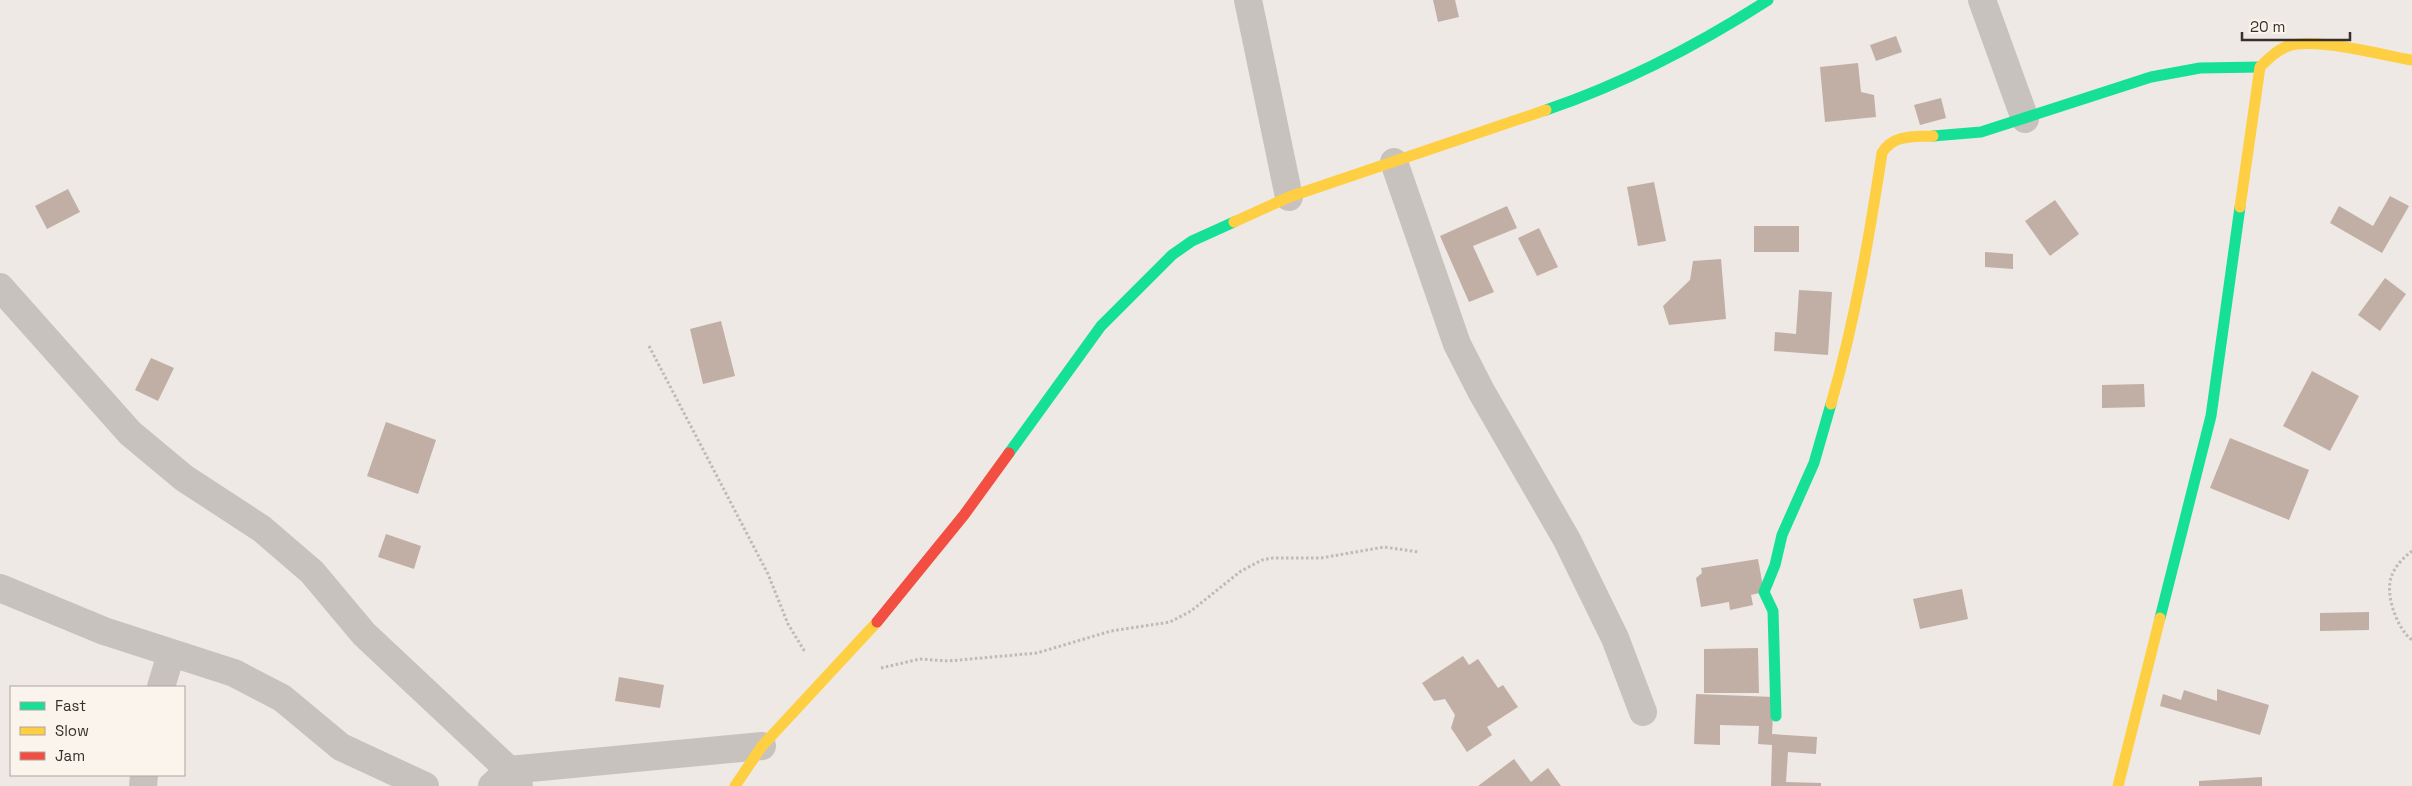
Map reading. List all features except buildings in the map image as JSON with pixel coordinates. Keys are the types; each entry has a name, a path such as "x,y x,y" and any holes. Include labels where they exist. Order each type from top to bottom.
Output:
{"street":[{"path":"1248,0 1289,197"},
{"path":"735,786 762,746 872,628 964,515 1101,326 1152,274 1192,241 1289,197 1572,101 1645,71 1728,26 1768,0"},
{"path":"1982,0 2025,119"},
{"path":"2118,786 2211,416 2260,67 2282,47 2297,43 2314,43 2412,60"},
{"path":"1776,716 1773,611 1764,592 1775,565 1782,535 1814,463 1846,353 1864,269 1882,153 1886,146 1896,140 1981,132 2151,77 2200,68 2260,67"},
{"path":"1394,162 1457,344 1480,392 1567,540 1615,638 1643,712"},
{"path":"0,287 130,433 184,478 262,529 312,572 364,634 507,781 762,746"},
{"path":"0,588 104,631 234,673 282,698 341,747 425,786"},
{"path":"161,686 171,654"}],"path":[{"path":"649,346 768,574 788,624 800,646 824,679"},
{"path":"876,669 920,659 948,661 1037,653 1076,639 1111,631 1170,622 1191,611 1241,571 1262,560 1273,558 1321,558 1384,547 1419,552"},
{"path":"2412,551 2402,559 2392,575 2390,585 2395,618 2399,627 2412,640"}],"traffic: fast":[{"path":"1546,110 1604,88 1660,62 1742,17 1768,0"},
{"path":"1933,136 1981,132 2151,77 2200,68 2260,67"},
{"path":"2160,618 2211,416 2240,207"},
{"path":"1009,453 1101,326 1172,255 1192,241 1234,222"},
{"path":"1776,716 1773,611 1764,592 1775,565 1782,535 1814,463 1831,404"}],"traffic: slow":[{"path":"2240,207 2260,67 2269,58 2288,46 2315,44 2332,45 2412,60"},
{"path":"1234,222 1289,197 1546,110"},
{"path":"1831,404 1840,373 1861,279 1882,153 1892,142 1911,137 1933,136"},
{"path":"2118,786 2160,618"},
{"path":"735,786 762,746 877,622"}],"traffic: jam":[{"path":"877,622 964,515 1009,453"}]}
